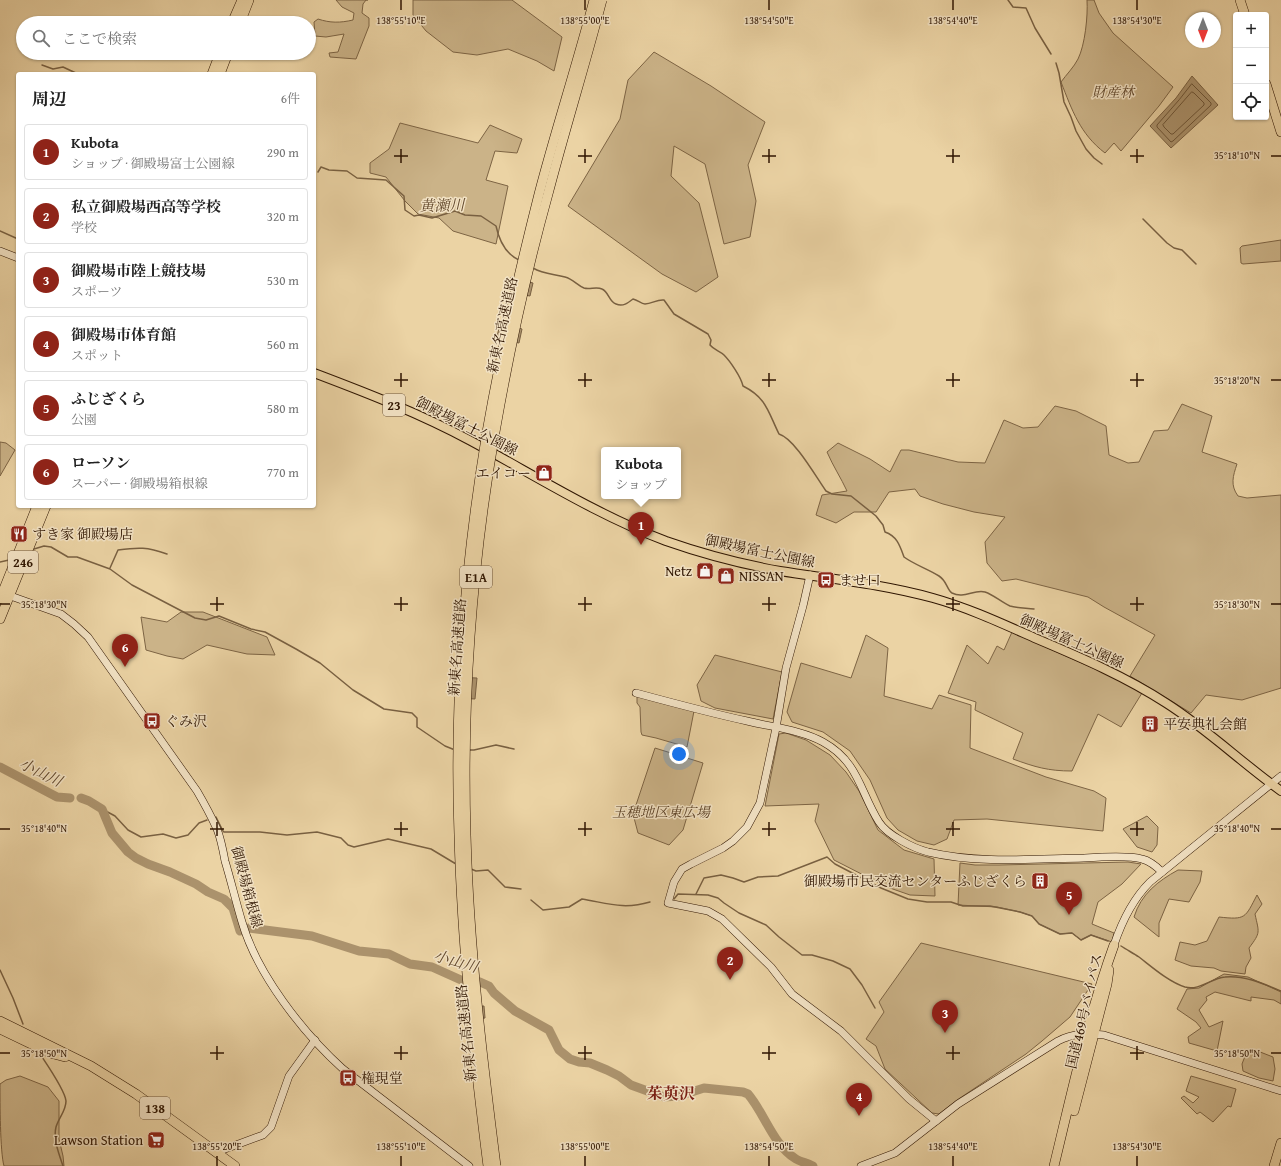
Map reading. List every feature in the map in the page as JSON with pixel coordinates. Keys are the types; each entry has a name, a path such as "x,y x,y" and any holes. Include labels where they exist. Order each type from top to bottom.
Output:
{"highway":[{"path":"235,16 242,0"},
{"path":"243,16 249,0"},
{"name":"新東名高速道路","path":"488,1166 472,1028 458,832 458,734 465,616 479,484 494,396 508,328 540,192 594,0"},
{"name":"新東名高速道路","path":"496,1166 479,1027 474,971 466,832 466,733 472,616 481,526 494,435 516,322 548,195 602,0"},
{"path":"1240,0 1244,12"},
{"path":"213,72 217,60"},
{"path":"221,72 225,60"},
{"path":"1269,94 1281,132"},
{"name":"246","path":"0,619 3,595 36,508"},
{"name":"246","path":"3,595 45,508"},
{"name":"国道469号バイパス","path":"1057,1165 1090,1034 1107,984 1114,945"},
{"name":"138","path":"0,1021 91,1066 136,1094 218,1152 235,1166"},
{"name":"138","path":"0,1029 50,1052 91,1066"},
{"path":"1274,1166 1281,1143"}],"main road":[{"name":"御殿場富士公園線","path":"316,374 398,406 441,425 603,514 672,543 749,565 874,584 933,598 989,618 1098,665 1141,688 1192,721 1281,791"}],"street":[{"path":"0,251 16,257"},
{"path":"810,575 786,668 776,728 760,803 749,823 733,841 723,848 682,869 674,882 668,902 708,911 722,919 771,967 792,994 841,1031 909,1099 936,1122"},
{"name":"御殿場箱根線","path":"3,595 61,614 88,637 197,791 214,822 242,923 250,945 273,987 315,1040 328,1055 343,1068 469,1166"},
{"path":"636,693 806,735 823,742 838,752 852,768 880,824 890,833 906,843 926,851 974,859 1141,858 1153,863 1162,872"},
{"path":"1114,945 1126,913 1141,891 1162,872 1281,776"},
{"path":"861,1166 895,1153 958,1104 1058,1041 1072,1035 1104,1035 1281,1091"},
{"path":"218,1152 263,1135 271,1127 289,1076 315,1040"}],"green space":[{"path":"336,0 366,0 363,4 362,13 369,18 369,26 356,59 330,57 329,53 338,52 344,34 326,37 316,36 316,20 318,19 335,22 353,20 354,13 342,7"},
{"path":"413,0 512,0 562,37 554,71 537,61 508,49 477,55 453,52 426,31 413,15"},
{"name":"財産林","path":"1087,0 1094,0 1099,13 1113,33 1173,87 1121,151 1114,143 1105,153 1089,138 1078,121 1061,82 1078,59 1080,53 1086,30"},
{"path":"654,52 711,86 765,122 748,165 756,201 750,237 724,244 705,164 674,146 671,176 699,203 718,277 696,292 662,274 568,206 620,119 628,80"},
{"path":"400,123 478,143 490,125 522,139 517,153 495,151 486,180 508,186 496,244 453,231 439,218 418,214 405,201 386,177 370,173 370,163 389,149"},
{"path":"1281,240 1281,261 1241,263 1240,248 1242,246"},
{"path":"1182,404 1212,416 1202,452 1237,464 1233,476 1233,484 1235,492 1238,496 1247,498 1281,495 1281,688 1242,700 1206,695 1191,713 1130,676 1155,635 1088,597 1016,579 1002,581 987,563 985,542 1005,517 974,512 943,504 920,496 915,489 889,492 876,512 854,512 836,523 816,515 822,495 847,491 827,452 838,443 870,459 890,472 901,450 909,450 958,462 985,463 1004,420 1023,428 1038,427 1055,406 1076,411 1106,426 1109,455 1128,463 1139,462 1154,431 1168,430"},
{"path":"0,442 6,443 15,450 0,476"},
{"path":"181,612 203,612 267,637 275,655 247,654 207,645 183,659 146,650 141,617 167,622"},
{"path":"1012,632 1120,680 1142,693 1121,727 1098,714 1072,771 1042,768 1013,759 1023,733 975,710 976,702 948,693 967,645 988,664 997,646 1004,650"},
{"path":"866,635 888,648 884,696 932,709 939,695 971,705 970,748 1046,777 1094,791 1106,798 1103,831 987,819 954,820 947,839 934,845 917,841 898,830 887,818 870,780 850,751 823,732 792,722 787,712 801,663 851,678"},
{"path":"715,655 782,672 773,719 715,708 701,701 697,685"},
{"path":"637,696 694,711 687,747 642,735 640,707 637,703"},
{"path":"786,733 806,740 830,755 846,772 859,791 878,830 904,850 934,859 935,896 910,895 887,887 834,860 815,821 819,804 765,806 779,734"},
{"name":"玉穂地区東広場","path":"655,748 703,763 683,830 669,845 638,833 633,814"},
{"path":"1147,816 1158,827 1157,845 1152,852 1137,847 1123,829"},
{"path":"1128,862 1141,864 1122,884 1098,902 1092,924 1114,933 1112,942 1091,935 1081,940 1072,933 1060,934 1039,924 1032,916 1020,912 997,907 958,905 960,863 975,865 999,865"},
{"path":"1178,870 1202,871 1200,882 1189,902 1169,899 1159,923 1159,937 1134,917 1141,902 1151,889"},
{"path":"1257,895 1262,904 1255,914 1258,932 1256,939 1249,948 1251,958 1246,967 1245,974 1221,971 1214,968 1191,966 1175,960 1180,942 1195,945 1207,941 1219,917 1235,918 1244,916 1250,909"},
{"path":"921,943 1092,984 1070,1017 1026,1054 957,1100 939,1114 932,1113 885,1069 876,1046 866,1039 884,1012 879,1002"},
{"path":"1224,974 1248,977 1281,992 1281,1004 1274,1000 1251,997 1251,1001 1215,992 1206,997 1207,1000 1199,1010 1209,1027 1223,1021 1217,1051 1189,1043 1188,1037 1201,1028 1196,1022 1177,1009 1187,989 1199,988"},
{"path":"1255,1050 1273,1057 1275,1069 1273,1081 1259,1078 1243,1071 1242,1064 1247,1051"},
{"path":"20,1076 48,1087 59,1101 59,1139 64,1166 4,1166 1,1139 0,1084 6,1080"},
{"path":"1191,1076 1236,1089 1231,1107 1228,1106 1213,1122 1200,1112 1197,1114 1181,1098 1184,1096 1193,1103 1199,1097 1186,1091"}],"water":[{"path":"1192,76 1218,105 1171,148 1150,126 1176,98"},
{"path":"511,277 533,283 530,296 513,293 514,291 508,289"},
{"path":"500,323 522,329 519,343 502,340 502,338 497,337"},
{"path":"454,677 477,678 475,699 458,698 457,696 453,696"},
{"path":"484,1006 485,1018 469,1020 469,1018 463,1019 462,1007"}],"waterway":[{"path":"1008,0 1013,7 1026,8 1035,28 1051,54"},
{"path":"1056,63 1064,102 1076,131 1086,149 1102,164"},
{"name":"黄瀬川","path":"42,65 53,69 63,67 74,72"},
{"name":"黄瀬川","path":"318,172 321,167 329,170 347,171 357,178 386,180 404,196 405,210 414,216 419,215 432,218 455,211 465,215 481,216 496,226 504,246 510,254 519,260"},
{"path":"1143,219 1167,243 1174,248 1182,250 1196,264"},
{"path":"0,231 16,238"},
{"path":"533,268 545,273 568,278 584,288 602,289 614,303 619,305 625,304 633,299 645,304 664,300 674,314 708,334 711,340 710,345 729,361 738,374 743,386 757,395 766,406 779,434 792,443 826,491 832,494 851,496 876,516 883,525 885,532 898,542 904,557 939,576 944,580 949,590 956,595 965,595 981,591 1010,606 1034,609"},
{"path":"34,549 44,546 51,547 68,557 77,557 110,569 132,585 195,618 206,620 219,616 251,629 265,632 320,663 353,690 384,709 412,713 417,718 417,727 445,746 455,750"},
{"path":"110,568 118,550 143,548 167,554"},
{"path":"0,562 9,560"},
{"path":"469,750 496,745 514,749"},
{"name":"小山川","path":"0,767 57,797 70,798"},
{"name":"小山川","path":"81,798 102,809 112,833 128,852 136,858 196,884 208,892 224,899 233,908 240,931 249,928 312,936 359,951 389,954 410,964 432,967 461,980 480,982 489,986 494,993 515,1011 549,1030 559,1050 570,1059 590,1063 607,1070 619,1076 631,1085 664,1097 679,1096 704,1088 743,1092 748,1094 781,1146 796,1159 813,1166"},
{"path":"102,809 115,816 128,830 141,837 163,834 176,838 188,835 199,823 207,820"},
{"path":"216,817 224,832 260,832 287,835 317,832 341,838 348,845 354,847 388,839 431,849 456,864"},
{"path":"696,894 704,878 721,875 744,882 758,877 778,876 827,857 835,864 881,888 908,899 927,902 951,902 963,906 990,906 1020,912 1032,916 1039,924 1060,934 1072,933 1081,940 1091,935 1108,941"},
{"path":"471,869 476,871 488,870 505,887 521,889"},
{"path":"674,899 678,894 708,895 718,898 739,913 766,925 802,955 812,955 833,961 850,969 862,985 875,1008"},
{"path":"531,900 543,910 569,907 582,899 623,906 650,902"},
{"path":"1121,946 1139,957 1167,978 1185,987 1190,988 1201,986 1225,977 1239,977 1281,991"},
{"path":"0,970 23,1024"},
{"path":"42,1057 60,1085 66,1101 65,1108 57,1123 55,1132 57,1146 63,1166"}],"place":[{"name":"エイコー","path":"544,473"},
{"name":"すき家 御殿場店","path":"19,534"},
{"name":"Kubota","path":"641,545"},
{"name":"Netz","path":"705,571"},
{"name":"NISSAN","path":"726,576"},
{"name":"ませ口","path":"826,580"},
{"name":"ローソン","path":"125,667"},
{"name":"ぐみ沢","path":"152,721"},
{"name":"平安典礼会館","path":"1150,724"},
{"name":"御殿場市民交流センターふじざくら","path":"1040,881"},
{"name":"ふじざくら","path":"1069,915"},
{"name":"私立御殿場西高等学校","path":"730,980"},
{"name":"御殿場市陸上競技場","path":"945,1033"},
{"name":"権現堂","path":"348,1078"},
{"name":"御殿場市体育館","path":"859,1116"},
{"name":"Lawson Station","path":"156,1140"}],"district":[{"name":"茱萸沢","path":"671,1093"}]}
